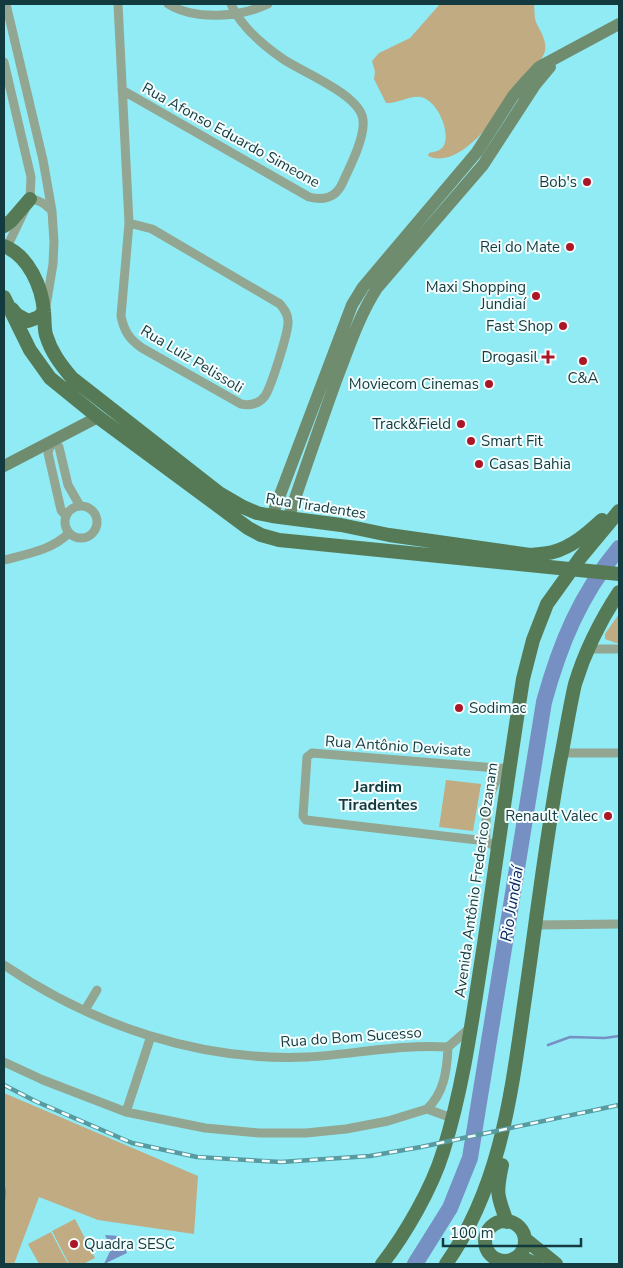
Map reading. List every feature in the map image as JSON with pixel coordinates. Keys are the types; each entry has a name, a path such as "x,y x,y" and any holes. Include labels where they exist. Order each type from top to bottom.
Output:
{"main road":[{"path":"4,226 30,199"},
{"name":"Rua Tiradentes","path":"5,248 23,260 34,275 42,296 46,333 50,346 56,358 72,378 219,493 243,507 272,520 288,519 341,525 389,535 530,555 552,553 565,548 589,532 608,515 619,509"},
{"path":"6,301 17,315 28,320 35,320 44,311"},
{"path":"6,301 40,366 64,390 248,528 262,536 311,544 618,574"},
{"name":"Avenida Antônio Frederico Ozanam","path":"382,1264 393,1250 425,1194 443,1154 452,1118 471,1027 492,844 523,679 533,640 547,604 575,570 619,509"},
{"path":"248,528 262,527 272,520 279,540"},
{"path":"311,544 304,534 309,526 330,527 341,525"},
{"path":"446,1264 469,1225 487,1186 499,1149 515,1068 552,810 575,685 587,649 604,615 619,592"},
{"path":"499,1149 502,1164 497,1186 497,1196 507,1222"},
{"path":"505,1261 521,1253 525,1239 518,1226 507,1222 496,1224 488,1231 485,1242 488,1253 492,1257 505,1261 526,1259 536,1264"},
{"path":"525,1239 556,1264"}],"street":[{"path":"6,4 43,160 52,211 53,264 44,311"},
{"name":"Rua Luiz Pelissoli","path":"118,4 129,223 121,316 124,329 130,340 142,348 241,404 249,406 265,397 289,324 286,311 280,304 152,229 129,223"},
{"path":"168,4 175,8 203,14 235,15 255,10 268,4"},
{"name":"Rua Afonso Eduardo Simeone","path":"122,90 309,197 319,200 336,194 342,185 358,146 363,126 360,112 346,97 283,59 262,42 235,15 231,4"},
{"path":"272,520 352,305 363,287 476,152 513,96 532,74 539,67 617,27"},
{"path":"288,519 314,440 366,306 377,288 483,165 535,85 563,55"},
{"path":"4,62 31,177 30,199 5,248"},
{"path":"494,125 504,119 519,103 524,102"},
{"path":"432,204 444,197 457,197"},
{"path":"30,199 38,199 52,211"},
{"path":"366,306 368,284 374,272"},
{"path":"4,466 98,417"},
{"path":"52,440 60,447 68,486 80,506"},
{"path":"52,440 48,453 61,510 66,516"},
{"path":"80,506 89,508 92,511 96,519 95,528 86,537 76,538 69,533 65,525 66,516 71,509 80,506"},
{"path":"4,560 50,547 69,533"},
{"path":"587,649 619,649"},
{"name":"Rua Antônio Devisate","path":"492,844 306,820 303,816 308,757 312,753 506,768"},
{"path":"562,753 619,753"},
{"path":"536,925 619,924"},
{"name":"Rua do Bom Sucesso","path":"4,965 55,997 112,1023 151,1036 205,1050 262,1056 307,1057 425,1046 448,1048"},
{"path":"85,1010 97,990"},
{"path":"4,1062 43,1080 126,1112 205,1128 259,1134 306,1133 346,1129 388,1121 427,1110 436,1100 443,1085 448,1066 448,1048 471,1027"},
{"path":"126,1112 151,1036"},
{"path":"427,1110 452,1118"}],"shaded area":[{"path":"440,4 536,4 534,6 535,20 545,43 544,55 538,64 480,135 454,155 441,158 428,156 429,153 442,148 445,141 444,126 437,110 427,99 421,97 412,97 386,103 374,79 375,72 372,61 379,53 410,38"},
{"path":"619,614 619,644 605,639 605,634"},
{"path":"446,780 481,784 473,831 439,827"},
{"path":"4,1093 198,1176 194,1234 98,1220 39,1197 14,1264 4,1264"},
{"name":"Quadra SESC","path":"75,1219 95,1258 83,1264 69,1264 52,1231"},
{"path":"51,1232 68,1264 39,1264 28,1244"}],"water":[{"path":"105,1235 120,1236 127,1253 104,1264 111,1249"}],"waterway":[{"name":"Rio Jundiaí","path":"415,1264 450,1208 470,1158 544,702 564,640 582,602 619,548"},
{"path":"548,1045 570,1037 605,1038 619,1036"},
{"path":"4,1187 4,1201"}],"railway":[{"path":"4,1085 35,1101 132,1143 197,1157 281,1162 370,1156 619,1105"}],"place":[{"name":"Bob's","path":"587,182"},
{"name":"Rei do Mate","path":"570,247"},
{"name":"Maxi Shopping Jundiaí","path":"536,296"},
{"name":"Fast Shop","path":"563,326"},
{"name":"Drogasil","path":"548,357"},
{"name":"C&A","path":"583,361"},
{"name":"Moviecom Cinemas","path":"489,384"},
{"name":"Track&Field","path":"461,424"},
{"name":"Smart Fit","path":"471,441"},
{"name":"Casas Bahia","path":"479,464"},
{"name":"Sodimac","path":"459,708"},
{"name":"Renault Valec","path":"608,816"},
{"name":"Quadra SESC","path":"74,1244"}],"district":[{"name":"Jardim Tiradentes","path":"378,796"}]}
